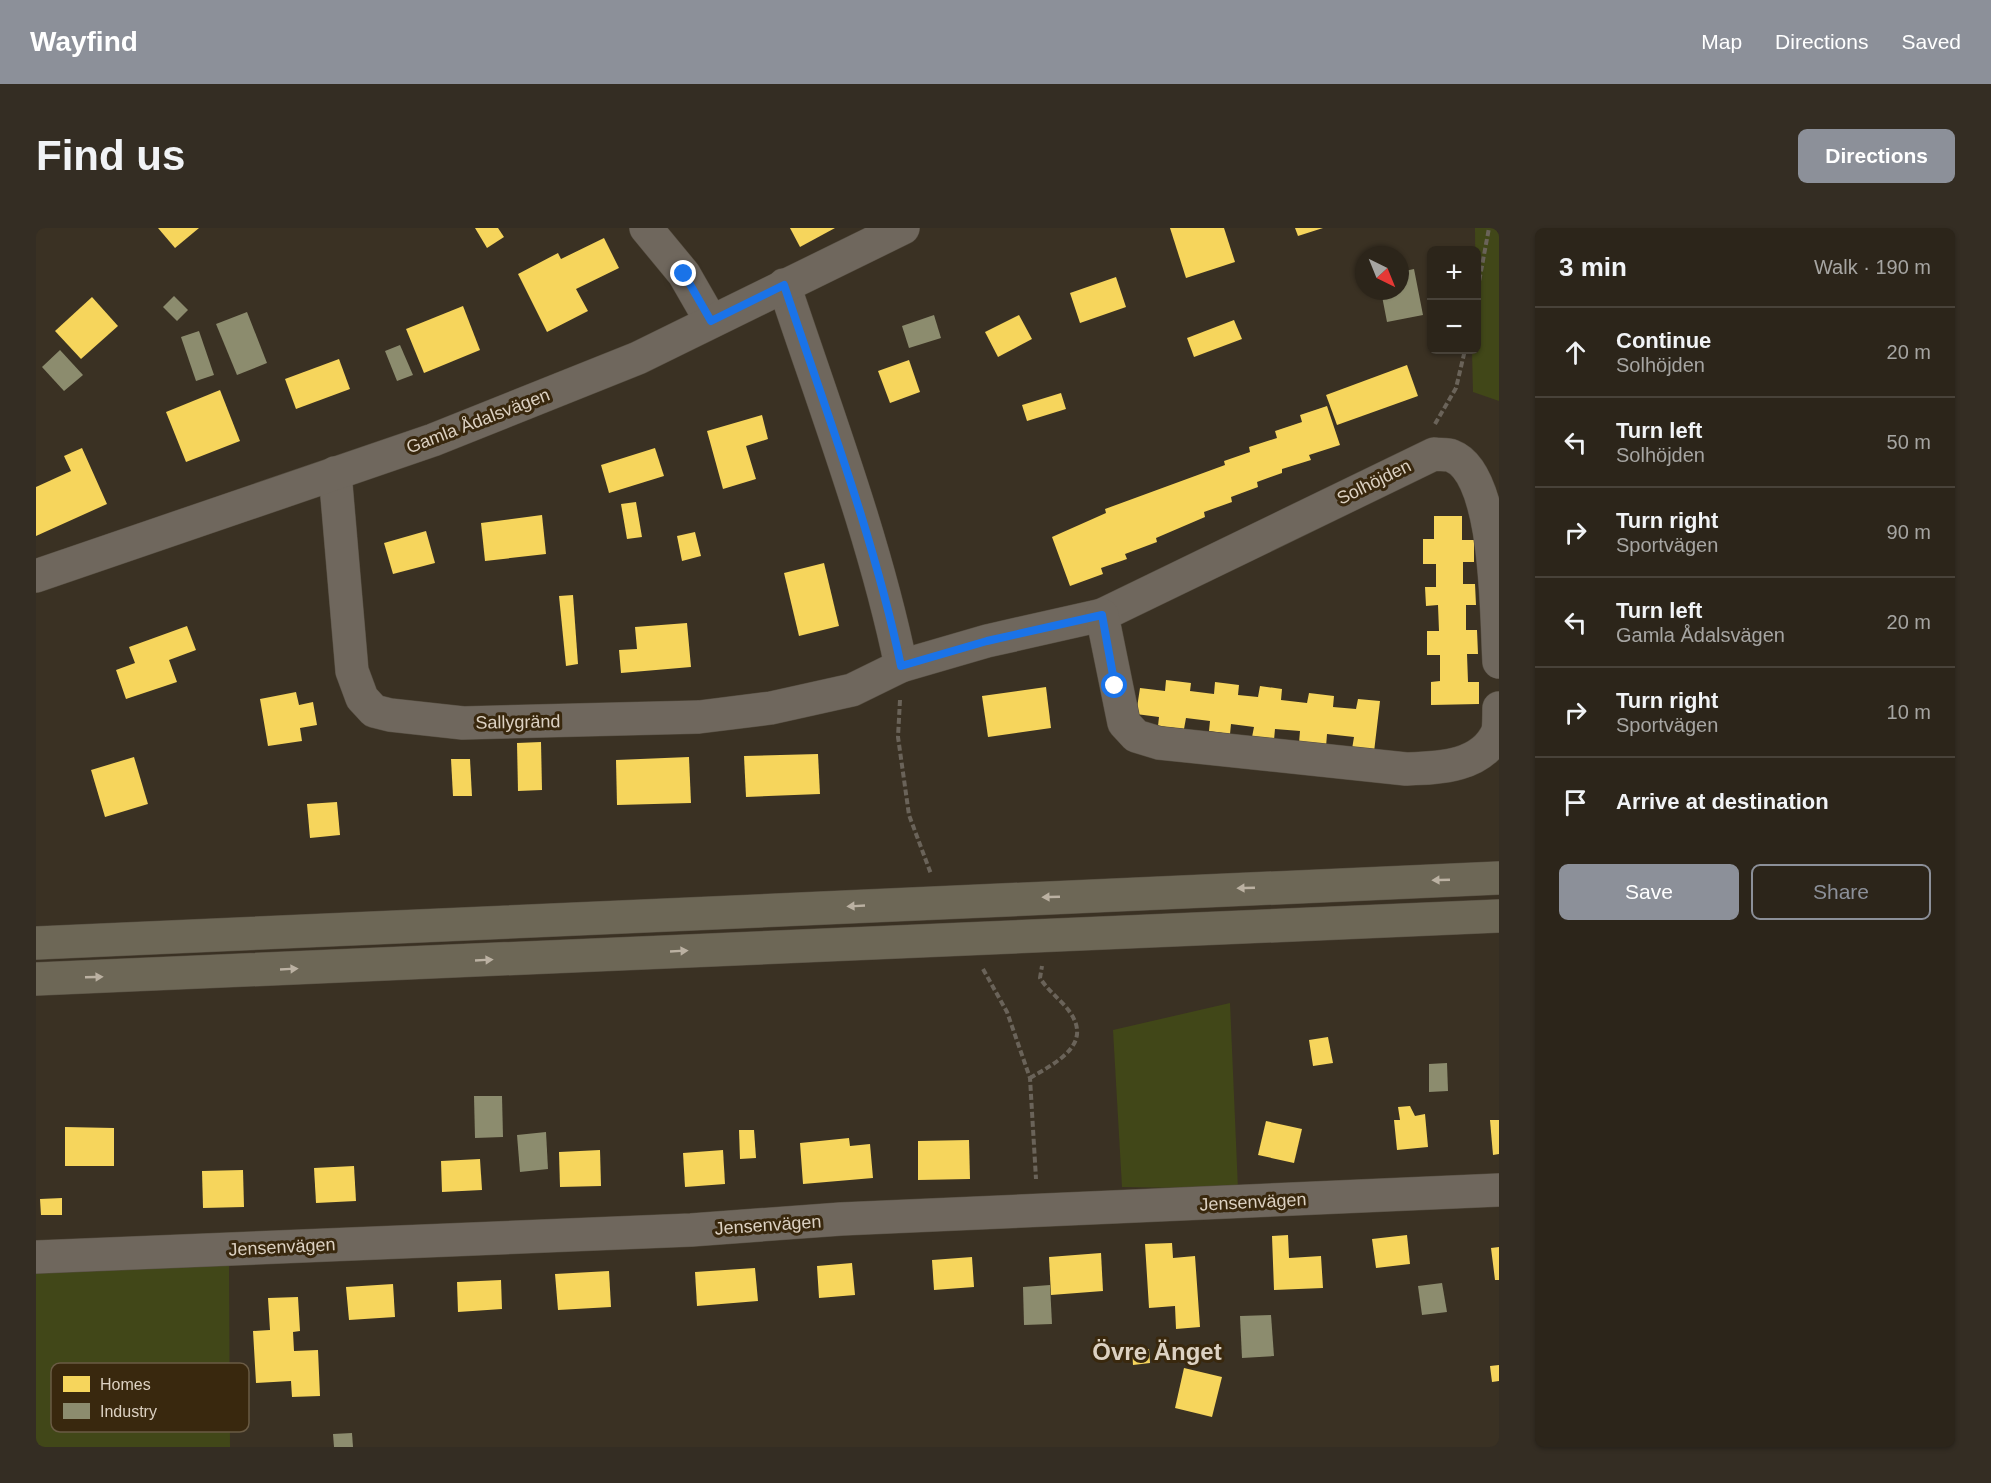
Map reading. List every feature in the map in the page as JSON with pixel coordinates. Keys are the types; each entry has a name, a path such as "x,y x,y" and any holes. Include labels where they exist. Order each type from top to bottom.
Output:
{"highway":[{"path":"36,943 1499,878"},
{"path":"36,979 1499,916"}],"street":[{"path":"646,228 684,274 711,321"},
{"name":"Gamla Ådalsvägen","path":"36,576 455,432 638,358 903,228"},
{"path":"784,285 845,467 890,615 901,666"},
{"name":"Solhöjden","path":"901,666 987,641 1102,615 1434,454 1453,456 1470,471 1483,496 1490,529 1499,662"},
{"name":"Sallygränd","path":"335,473 352,671 362,698 374,711 390,715 463,723 699,717 771,708 852,690 901,666"},
{"path":"1102,615 1124,723 1136,736 1159,743 1406,769 1433,768 1459,764 1485,752 1498,730 1499,708"},
{"name":"Jensenvägen","path":"36,1257 691,1230 841,1219 1499,1190"}],"path":[{"path":"1481,271 1489,228"},
{"path":"1415,462 1422,444 1451,400 1464,354"},
{"path":"901,666 898,737 909,815 932,878"},
{"path":"1030,1078 1063,1059 1077,1041 1076,1023 1066,1006 1040,978 1043,959 1057,935"},
{"path":"978,960 1007,1012 1030,1078 1038,1212"}],"green space":[{"path":"1475,228 1499,228 1499,401 1473,392 1472,354 1481,354 1481,246 1475,246"},
{"path":"1230,1003 1238,1189 1122,1187 1113,1030"},
{"path":"229,1263 230,1363 51,1363 51,1432 230,1432 230,1447 36,1447 36,1273"}],"building: Homes":[{"path":"158,228 199,228 175,248"},
{"path":"475,228 498,228 504,237 487,248"},
{"path":"790,228 835,228 800,247"},
{"path":"1170,228 1224,228 1235,262 1186,278"},
{"path":"1295,228 1323,228 1298,236"},
{"path":"604,238 619,268 576,289 588,311 547,332 518,274 558,253 561,259"},
{"path":"1116,277 1126,307 1080,323 1070,293"},
{"path":"92,297 118,326 81,359 55,331"},
{"path":"463,306 480,350 424,373 406,329"},
{"path":"1019,315 1032,339 998,357 985,332"},
{"path":"1234,320 1242,339 1194,357 1187,338"},
{"path":"339,359 350,389 296,409 285,379"},
{"path":"909,360 920,392 890,403 878,371"},
{"path":"1407,365 1418,396 1337,425 1326,395"},
{"path":"220,390 240,441 186,462 166,412"},
{"path":"1061,393 1066,409 1027,421 1022,405"},
{"path":"1327,406 1340,445 1309,455 1311,460 1282,469 1282,473 1257,482 1258,487 1231,497 1232,502 1204,512 1205,517 1156,538 1157,542 1125,554 1127,559 1101,568 1103,574 1070,586 1052,537 1106,513 1105,509 1225,465 1224,461 1250,452 1249,447 1277,438 1275,431 1302,422 1300,415"},
{"path":"762,415 768,439 746,446 756,479 723,489 707,431"},
{"path":"82,448 107,504 36,536 36,487 71,471 64,456"},
{"path":"655,448 664,476 609,493 601,465"},
{"path":"636,502 642,537 627,539 621,504"},
{"path":"542,515 546,554 485,561 481,523"},
{"path":"1434,516 1462,516 1462,540 1474,540 1474,562 1463,562 1463,584 1475,584 1476,605 1466,605 1466,630 1477,630 1478,654 1467,654 1468,682 1479,682 1479,704 1431,705 1431,682 1440,681 1440,655 1427,655 1427,631 1439,631 1438,605 1426,606 1425,587 1436,587 1436,564 1423,564 1423,539 1434,539"},
{"path":"426,531 435,563 393,574 384,543"},
{"path":"695,532 701,556 682,561 677,536"},
{"path":"824,563 839,626 799,636 784,573"},
{"path":"573,595 578,664 566,666 559,596"},
{"path":"687,623 691,667 621,673 619,650 637,649 635,627"},
{"path":"187,626 196,650 169,660 177,682 126,699 116,670 135,663 129,647"},
{"path":"1166,680 1191,683 1190,691 1214,694 1215,682 1239,685 1238,695 1258,697 1260,686 1282,689 1281,700 1307,703 1309,693 1334,696 1333,707 1356,709 1358,699 1380,701 1374,752 1352,749 1354,737 1327,734 1326,747 1299,743 1300,731 1275,729 1274,740 1252,737 1254,727 1231,724 1230,734 1209,731 1210,721 1186,718 1184,729 1158,726 1159,717 1136,714 1140,688 1165,691"},
{"path":"1046,687 1051,728 988,737 982,696"},
{"path":"296,692 299,705 313,702 317,725 300,728 302,741 268,746 260,699"},
{"path":"541,742 542,790 518,791 517,743"},
{"path":"818,754 820,794 746,797 744,756"},
{"path":"134,757 148,804 105,817 91,770"},
{"path":"689,757 691,803 617,805 616,760"},
{"path":"451,759 470,759 472,796 453,796"},
{"path":"337,802 340,835 310,838 307,804"},
{"path":"1328,1037 1333,1063 1313,1066 1309,1040"},
{"path":"1410,1106 1415,1116 1425,1114 1428,1147 1397,1150 1394,1120 1400,1120 1398,1107"},
{"path":"1490,1120 1499,1120 1499,1154 1493,1155"},
{"path":"1266,1121 1302,1129 1294,1163 1258,1155"},
{"path":"65,1127 114,1128 114,1166 65,1166"},
{"path":"739,1130 754,1130 756,1158 740,1159"},
{"path":"849,1138 850,1146 870,1144 873,1178 803,1184 800,1143"},
{"path":"969,1140 970,1179 918,1180 918,1141"},
{"path":"600,1150 601,1186 560,1187 559,1152"},
{"path":"723,1150 725,1184 685,1187 683,1153"},
{"path":"480,1159 482,1190 442,1192 441,1161"},
{"path":"354,1166 356,1201 316,1203 314,1168"},
{"path":"243,1170 244,1207 203,1208 202,1171"},
{"path":"62,1198 62,1215 41,1215 40,1199"},
{"path":"1288,1235 1289,1258 1321,1256 1323,1288 1274,1290 1272,1236"},
{"path":"1407,1235 1410,1264 1376,1268 1372,1239"},
{"path":"1172,1243 1173,1258 1195,1256 1200,1327 1176,1329 1175,1306 1149,1308 1145,1244"},
{"path":"1499,1247 1499,1280 1495,1280 1491,1248"},
{"path":"1101,1253 1103,1291 1051,1295 1049,1257"},
{"path":"972,1257 974,1287 934,1290 932,1260"},
{"path":"852,1263 855,1295 819,1298 817,1266"},
{"path":"755,1268 758,1301 697,1306 695,1272"},
{"path":"609,1271 611,1307 558,1310 555,1274"},
{"path":"501,1280 502,1309 458,1312 457,1282"},
{"path":"393,1284 395,1317 349,1320 346,1287"},
{"path":"298,1297 300,1331 293,1332 294,1351 318,1350 320,1396 292,1397 291,1381 256,1383 253,1331 270,1330 268,1298"},
{"path":"1149,1349 1150,1363 1133,1365 1132,1350"},
{"path":"1499,1365 1499,1381 1492,1382 1490,1366"},
{"path":"1184,1368 1222,1377 1212,1417 1175,1408"}],"building: Industry":[{"path":"1414,269 1423,315 1387,322 1383,300 1409,300 1409,270"},
{"path":"174,296 188,310 177,321 163,307"},
{"path":"247,312 267,363 237,375 216,324"},
{"path":"934,315 941,338 909,348 902,326"},
{"path":"199,331 214,375 196,381 181,337"},
{"path":"400,345 413,375 397,381 385,351"},
{"path":"60,350 83,375 64,391 42,367"},
{"path":"1447,1063 1448,1091 1429,1092 1429,1064"},
{"path":"474,1096 502,1096 503,1137 475,1138"},
{"path":"546,1132 548,1169 520,1172 517,1135"},
{"path":"1442,1283 1447,1312 1422,1315 1418,1286"},
{"path":"1050,1285 1052,1324 1024,1325 1023,1287"},
{"path":"1271,1315 1274,1356 1242,1358 1240,1316"},
{"path":"352,1433 353,1447 334,1447 333,1434"}],"district":[{"name":"Övre Änget","path":"1157,1352"}],"route":[{"path":"684,274 711,321 784,285 845,467 890,615 901,666 987,641 1102,615 1115,686"}]}
